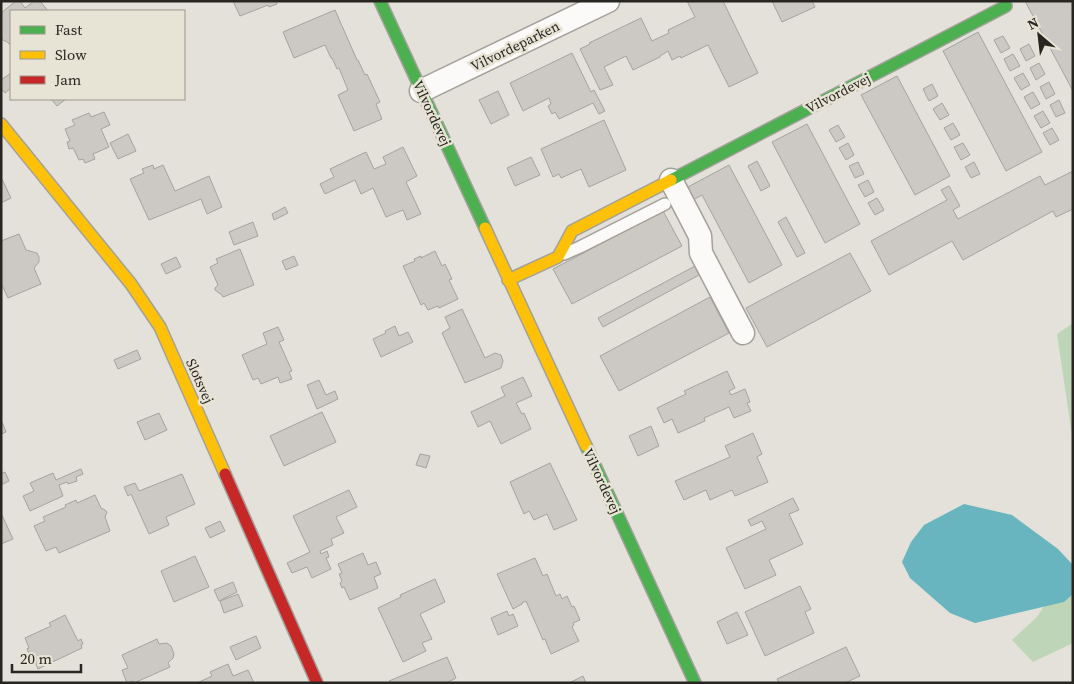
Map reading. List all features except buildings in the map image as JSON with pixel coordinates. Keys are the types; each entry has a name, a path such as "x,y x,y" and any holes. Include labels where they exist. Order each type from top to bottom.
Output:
{"street":[{"name":"Vilvordevej","path":"380,1 695,683"},
{"name":"Vilvordeparken","path":"422,91 608,1"},
{"name":"Vilvordevej","path":"558,257 572,231 1006,6"},
{"name":"Slotsvej","path":"1,124 131,284 160,327 317,683"},
{"path":"670,180 700,236 700,253 744,333"},
{"path":"508,280 558,257"}],"lane":[{"path":"558,257 665,204"}],"green space":[{"path":"1073,323 1073,442 1057,334"},
{"path":"1073,561 1073,643 1033,662 1012,640 1037,617"}],"water":[{"path":"964,504 1012,515 1058,549 1073,565 1073,594 1064,602 975,623 950,613 910,578 902,562 911,542 924,525"}],"traffic: fast":[{"path":"380,1 485,228"},
{"path":"671,180 1006,6"},
{"path":"586,446 695,683"}],"traffic: slow":[{"path":"1,124 131,284 160,327 225,474"},
{"path":"508,280 558,257 572,231 671,180"},
{"path":"485,228 586,446"}],"traffic: jam":[{"path":"225,474 317,683"}]}
